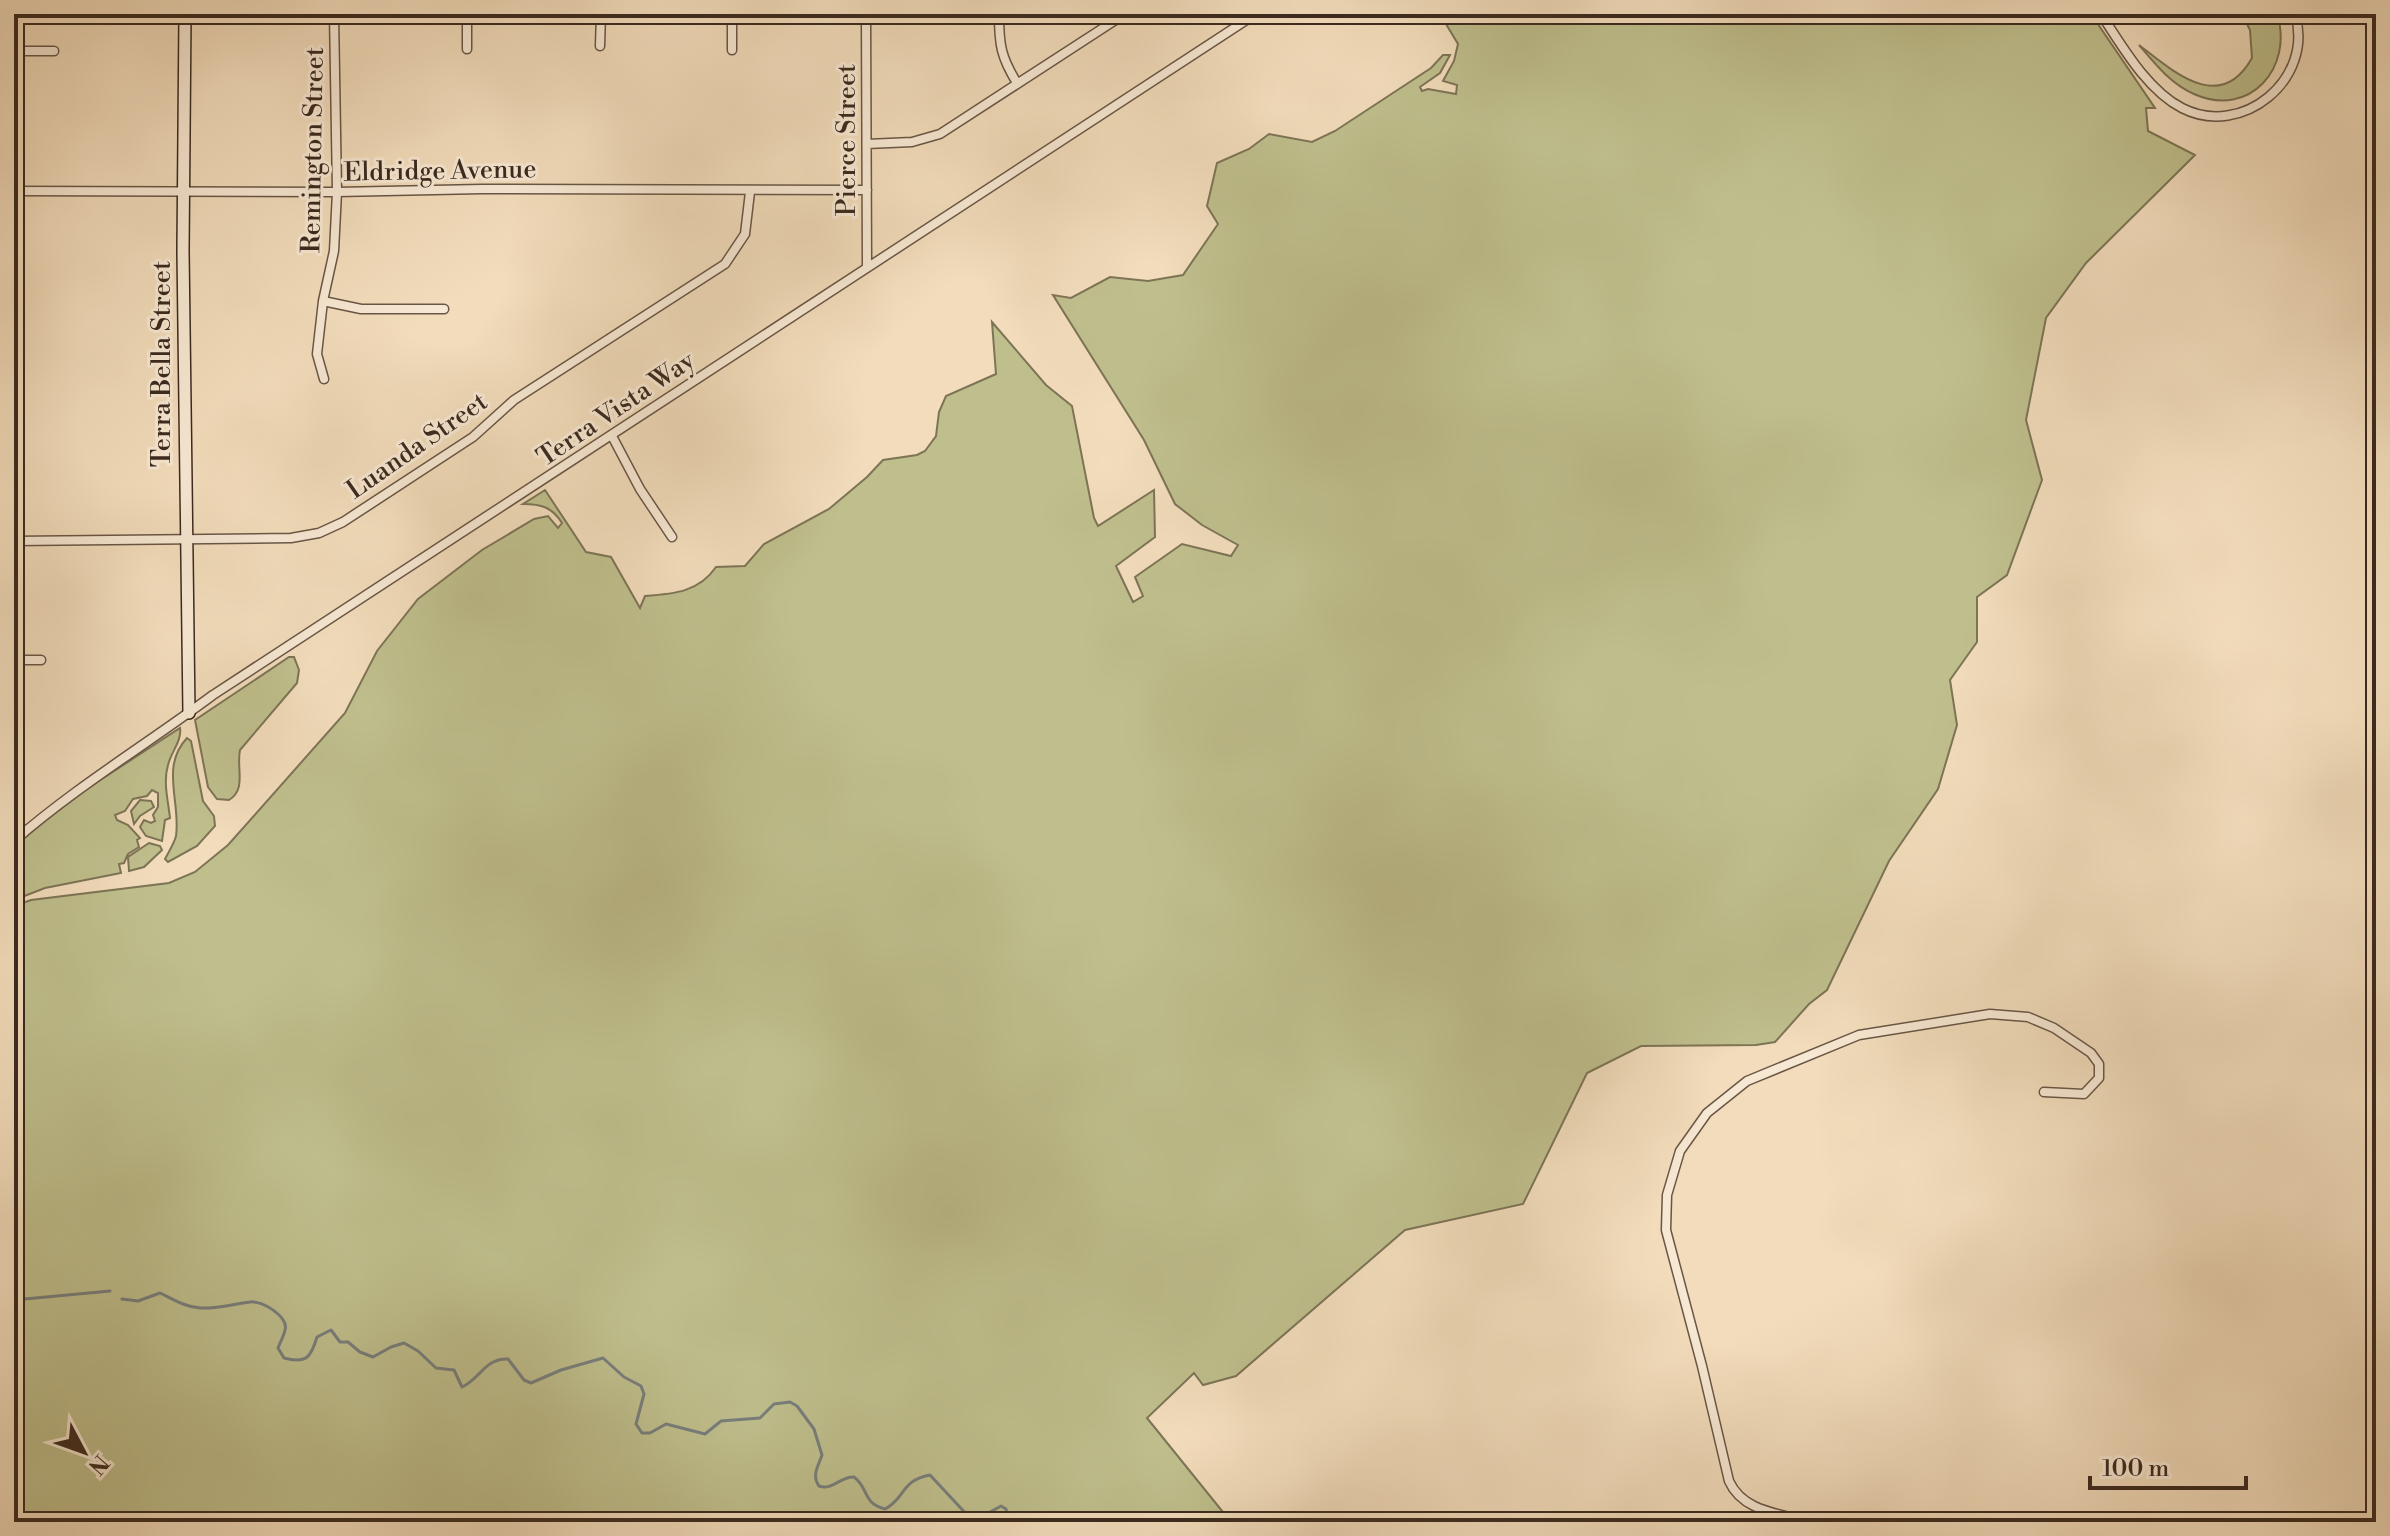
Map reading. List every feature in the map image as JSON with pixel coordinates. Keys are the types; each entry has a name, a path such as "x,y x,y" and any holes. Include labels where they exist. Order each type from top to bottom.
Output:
{"street":[{"name":"Terra Bella Street","path":"185,14 183,251 189,713"},
{"name":"Remington Street","path":"324,379 317,354 323,301 334,251 337,192 334,14"},
{"path":"467,14 467,49"},
{"path":"600,46 601,14"},
{"path":"732,14 732,50"},
{"name":"Pierce Street","path":"866,14 867,266"},
{"path":"999,14 999,45 1003,60 1017,83"},
{"path":"867,144 912,142 940,134 1122,14"},
{"path":"2101,14 2137,66 2157,88 2179,106 2197,114 2212,116 2247,111 2263,103 2279,88 2292,67 2299,43 2295,14"},
{"name":"Terra Vista Way","path":"14,841 58,802 189,713 1248,19"},
{"path":"14,51 54,51"},
{"name":"Eldridge Avenue","path":"14,191 867,190"},
{"name":"Luanda Street","path":"14,541 291,538 319,533 343,522 473,437 514,400 725,264 745,234 750,192"},
{"path":"323,301 361,309 444,309"},
{"path":"612,436 640,489 672,537"},
{"path":"14,660 41,660"},
{"path":"1809,1522 1749,1505 1736,1496 1729,1481 1666,1230 1667,1195 1680,1151 1707,1113 1747,1081 1859,1035 1874,1032 1990,1014 2028,1017 2054,1028 2091,1053 2099,1064 2099,1078 2084,1094 2044,1092"}],"green space":[{"path":"1440,14 2091,14 2155,108 2146,108 2148,131 2195,155 2086,263 2046,318 2026,420 2042,480 2007,575 1977,597 1977,642 1950,680 1957,725 1938,789 1889,861 1827,990 1809,1004 1775,1042 1756,1045 1641,1046 1587,1073 1523,1204 1405,1230 1236,1376 1203,1385 1194,1373 1147,1418 1231,1522 14,1522 14,906 31,900 169,883 195,872 228,845 345,713 377,651 418,599 482,550 534,519 548,516 558,528 562,523 550,510 523,504 545,490 586,552 611,557 640,608 645,596 676,593 694,587 716,567 745,566 764,544 829,509 883,460 925,451 936,436 939,412 946,396 996,374 992,322 1046,385 1072,406 1098,526 1154,490 1155,537 1116,566 1133,602 1143,596 1135,577 1182,544 1231,556 1238,545 1202,525 1175,504 1144,440 1053,295 1071,298 1110,277 1148,281 1183,275 1218,224 1207,206 1217,163 1249,149 1269,134 1312,142 1335,131 1431,68 1443,55 1450,55 1440,73 1420,87 1422,91 1428,89 1456,94 1457,85 1443,81 1454,61 1458,44"},
{"path":"2242,14 2277,14 2281,34 2273,69 2263,83 2249,94 2233,100 2214,100 2186,90 2164,73 2139,45 2181,76 2196,83 2211,86 2226,84 2239,75 2252,58 2250,30"},
{"path":"289,657 294,657 299,670 297,683 240,750 238,790 229,800 217,799 208,787 195,720"},
{"path":"180,728 167,771 170,818 165,820 162,841 146,836 140,827 144,820 155,821 153,815 158,807 158,793 152,790 147,796 133,799 125,811 115,815 140,838 137,840 139,847 128,854 124,863 119,864 121,873 45,888 14,900 14,846 71,799"},
{"path":"187,738 191,741 203,801 214,816 215,826 197,846 168,862 165,859 176,836 177,823 173,773 179,749"},
{"path":"140,800 151,801 154,807 134,824 131,811"},
{"path":"149,843 160,846 162,850 144,867 129,871 128,857"}],"waterway":[{"path":"14,1300 110,1291"},
{"path":"122,1299 138,1301 160,1293 200,1308 255,1302 274,1310 283,1320 285,1330 278,1348 284,1358 298,1360 307,1357 317,1337 331,1330 340,1342 348,1342 360,1352 373,1357 404,1343 436,1368 454,1370 462,1387 488,1365 500,1360 508,1359 524,1380 531,1383 561,1370 603,1358 624,1377 641,1386 644,1394 636,1424 642,1433 650,1433 666,1424 705,1434 721,1421 760,1418 774,1404 790,1402 797,1406 814,1429 822,1455 816,1474 819,1486 828,1487 854,1477 869,1499 885,1509 908,1485 930,1475 970,1518 981,1517 1001,1506 1006,1509 1009,1522"}]}
